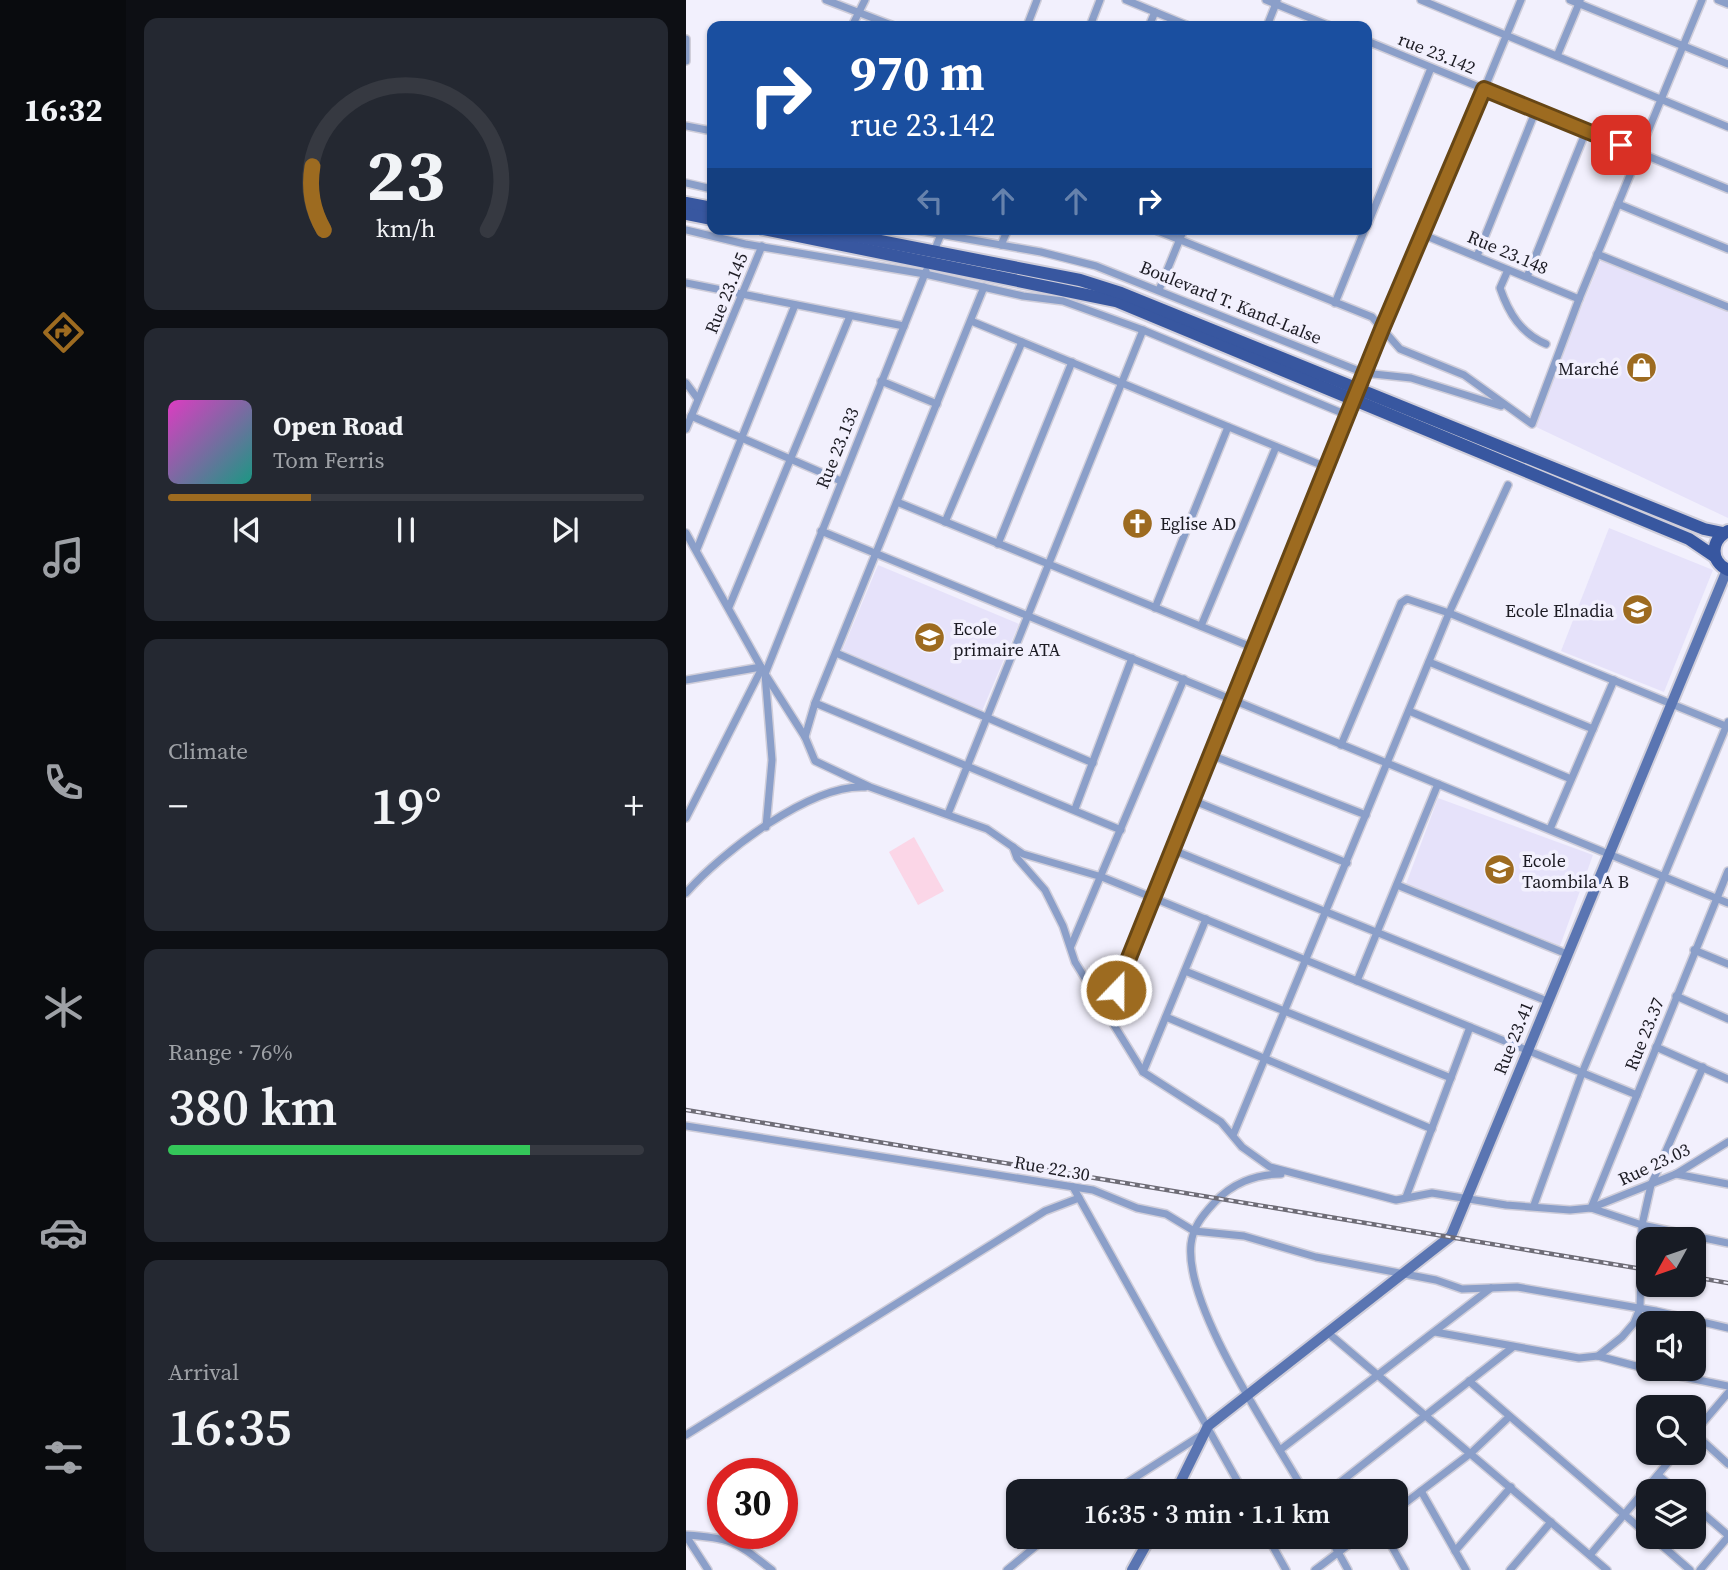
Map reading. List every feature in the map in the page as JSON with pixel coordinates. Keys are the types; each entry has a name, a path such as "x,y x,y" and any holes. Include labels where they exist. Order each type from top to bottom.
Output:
{"main road":[{"path":"686,203 707,207"},
{"path":"686,214 707,218"},
{"path":"794,235 929,262 1080,280 1121,292 1356,394 1704,529 1726,532"},
{"path":"839,235 929,262"},
{"name":"Rue 23.41","path":"1356,394 1689,539 1714,556 1727,570"},
{"path":"1714,556 1715,543 1726,532"}],"street":[{"path":"825,0 882,21"},
{"path":"854,21 865,0"},
{"path":"1029,21 1037,0"},
{"path":"1092,21 1100,0"},
{"path":"1126,0 1177,21"},
{"path":"1266,0 1277,2 1319,21"},
{"path":"1421,0 1728,127"},
{"path":"1107,1013 1364,373 1521,0"},
{"path":"1570,0 1728,64"},
{"path":"1166,235 1372,317 1400,349 1464,376 1532,424 1578,299 1702,0"},
{"path":"1718,0 1728,4"},
{"path":"1269,21 1277,2"},
{"path":"1557,56 1579,2"},
{"path":"1151,21 1155,12"},
{"path":"686,39 686,61"},
{"name":"rue 23.142","path":"1372,43 1728,189"},
{"path":"1372,213 1431,68"},
{"path":"1477,256 1536,110"},
{"path":"686,126 707,130"},
{"path":"1527,277 1586,131"},
{"path":"686,183 707,188"},
{"path":"1618,204 1728,249"},
{"path":"686,230 707,234"},
{"path":"710,235 762,246 929,262 984,287 1063,301 1143,330 1347,415"},
{"name":"Rue 23.133","path":"686,818 762,670 941,235"},
{"name":"Boulevard T. Kand-Lalse","path":"956,235 1077,260 1159,290 1364,373 1411,378 1506,407"},
{"path":"1001,245 1005,235"},
{"path":"1159,290 1182,235"},
{"path":"1335,303 1363,235"},
{"name":"Rue 23.148","path":"1424,235 1578,299"},
{"name":"Rue 23.145","path":"686,429 762,246"},
{"path":"1597,254 1728,307"},
{"path":"1508,270 1500,288 1503,298 1521,331 1546,344"},
{"path":"686,283 904,326"},
{"path":"805,737 815,703 984,287"},
{"path":"697,549 744,438 795,305"},
{"path":"729,607 850,316"},
{"path":"971,321 1326,467"},
{"path":"948,814 1143,330"},
{"path":"945,522 1022,342"},
{"path":"998,544 1072,362"},
{"path":"881,381 937,404"},
{"path":"686,383 698,399"},
{"path":"691,416 841,481"},
{"path":"1155,608 1228,427"},
{"path":"1201,626 1276,447"},
{"path":"1234,1133 1449,613 1508,485"},
{"path":"897,502 1254,648"},
{"path":"821,531 1728,903"},
{"path":"686,533 762,670 805,737 815,761 870,787 995,833 1013,847 1036,858 1102,877 1154,897 1637,1095"},
{"name":"Rue 23.41","path":"1206,1430 1451,1236 1727,570"},
{"path":"1341,745 1402,601 1407,599 1449,613 1727,725 1666,877 1582,1073 1534,1205"},
{"path":"836,653 1093,763"},
{"path":"1075,810 1132,658"},
{"path":"1429,662 1592,729"},
{"path":"686,680 762,670"},
{"path":"762,670 772,760 766,827"},
{"path":"1070,948 1184,679"},
{"path":"1550,829 1614,680"},
{"path":"815,703 968,764 1121,830"},
{"path":"1409,711 1571,779"},
{"path":"1211,755 1366,815"},
{"path":"1357,981 1438,784"},
{"path":"686,893 729,851 766,827 822,796 854,786 870,787"},
{"path":"1192,800 1347,863"},
{"path":"1013,847 1017,858 1045,890 1075,962 1143,1072 1194,1103 1234,1133 1242,1147 1258,1160 1286,1174 1390,1199 1432,1193 1467,1200 1570,1210 1591,1208 1642,1225 1728,1242"},
{"path":"1173,850 1548,1001"},
{"name":"Rue 23.37","path":"1591,1208 1728,871"},
{"path":"686,882 698,879"},
{"path":"1396,885 1567,954"},
{"path":"1143,1072 1206,919"},
{"path":"1694,950 1728,964"},
{"path":"1185,971 1451,1078"},
{"path":"1676,996 1728,1019"},
{"path":"1166,1017 1432,1129"},
{"path":"1406,1197 1470,1027"},
{"path":"1656,1048 1728,1079"},
{"path":"1598,1356 1628,1330 1640,1308 1642,1225 1651,1185 1703,1067"},
{"name":"Rue 22.30","path":"686,1126 1073,1187 1166,1214 1194,1231 1244,1236 1316,1257 1436,1280 1462,1289 1517,1287 1640,1308 1728,1328"},
{"name":"Rue 23.03","path":"1591,1208 1676,1174 1728,1142"},
{"path":"1286,1174 1262,1175 1228,1189 1201,1217 1194,1231 1191,1259 1196,1289 1229,1364 1297,1479"},
{"path":"1676,1174 1728,1184"},
{"path":"1073,1187 1206,1430 1236,1479"},
{"path":"686,1435 1045,1211 1079,1198"},
{"path":"1280,1450 1493,1287"},
{"path":"1327,1332 1380,1374 1607,1570"},
{"path":"1435,1332 1579,1358 1598,1356 1728,1386"},
{"path":"1344,1479 1513,1348"},
{"path":"1469,1381 1636,1524"},
{"path":"1706,1419 1728,1393"},
{"path":"1408,1501 1471,1453 1510,1417"},
{"path":"1132,1479 1206,1430"},
{"path":"1182,1479 1206,1430"},
{"path":"1706,1444 1728,1464"},
{"path":"1590,1555 1666,1465"},
{"path":"1658,1475 1663,1479"},
{"path":"1455,1550 1511,1487"},
{"path":"1421,1491 1466,1570"},
{"path":"1700,1570 1728,1536 1706,1517"},
{"path":"1510,1570 1551,1522"},
{"path":"686,1535 708,1570"},
{"path":"686,1535 722,1537 745,1546 772,1570"},
{"path":"1007,1570 1032,1549"},
{"path":"1132,1570 1144,1549"},
{"path":"1274,1549 1286,1570"},
{"path":"1336,1549 1348,1570"},
{"path":"1315,1570 1342,1549"},
{"path":"1393,1549 1405,1570"},
{"path":"1665,1549 1690,1570"}],"shaded area":[{"name":"Marché","path":"1601,260 1728,310 1728,518 1532,425"},
{"name":"Ecole Elnadia","path":"1609,528 1713,570 1664,692 1561,651"},
{"name":"Ecole primaire ATA","path":"878,565 1019,624 982,711 842,651"},
{"name":"Ecole Taombila A B","path":"1438,798 1593,855 1560,946 1406,884"},
{"path":"914,837 944,891 918,905 889,852"}],"railway":[{"path":"686,1110 1636,1268"},
{"path":"1706,1279 1728,1283"}],"place":[{"name":"Marché","path":"1642,368"},
{"name":"Eglise AD","path":"1137,523"},
{"name":"Ecole Elnadia","path":"1637,610"},
{"name":"Ecole primaire ATA","path":"930,638"},
{"name":"Ecole Taombila A B","path":"1499,870"}],"route":[{"path":"1116,990 1382,329 1484,89 1621,145"}]}
